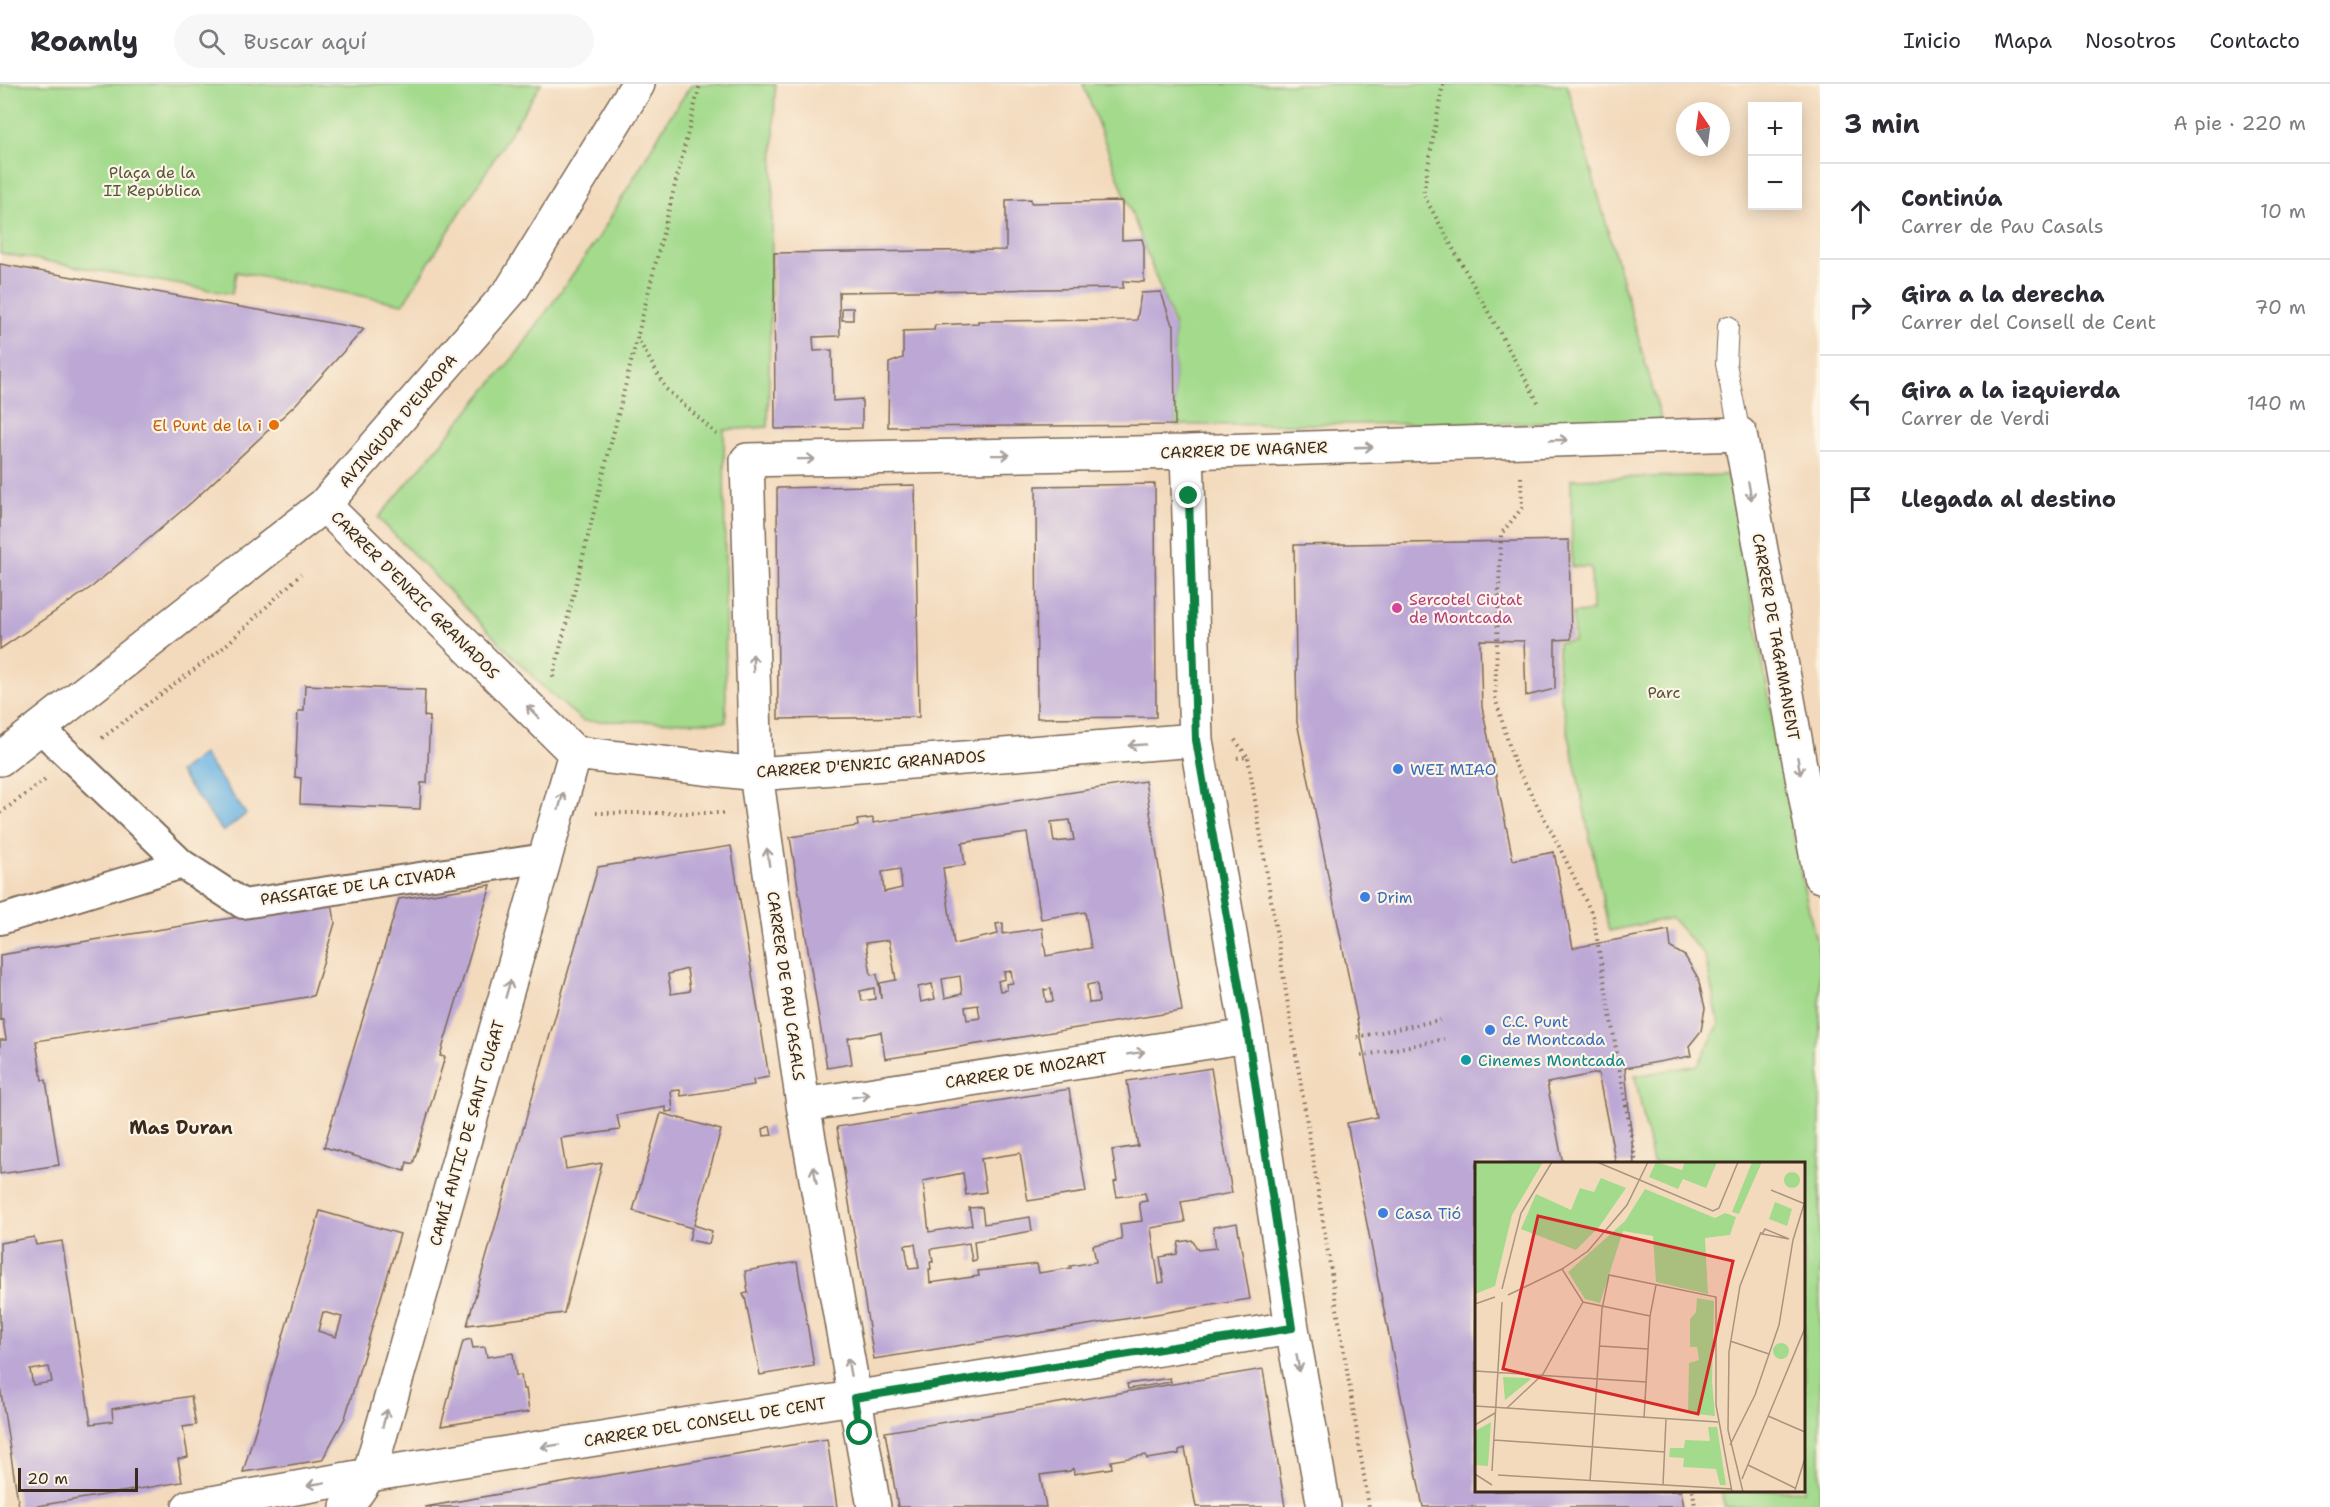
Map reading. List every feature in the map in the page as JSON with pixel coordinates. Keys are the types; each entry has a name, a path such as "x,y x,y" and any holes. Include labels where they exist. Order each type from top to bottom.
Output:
{"street":[{"name":"AVINGUDA D'EUROPA","path":"0,759 324,506 512,289 638,84"},
{"name":"CARRER DE WAGNER","path":"747,460 1187,452 1740,434"},
{"name":"CARRER DE TAGAMANENT","path":"1740,434 1820,876"},
{"path":"1187,452 1197,750 1248,1036 1292,1328 1324,1507"},
{"name":"CARRER DE PAU CASALS","path":"747,460 756,774 803,1105 874,1507"},
{"name":"CARRER D'ENRIC GRANADOS","path":"324,506 575,753 756,774 1197,750"},
{"name":"PASSATGE DE LA CIVADA","path":"40,728 182,864 243,903 545,858"},
{"name":"CAMÍ ANTIC DE SANT CUGAT","path":"347,1507 369,1475 575,753"},
{"path":"0,920 182,864"},
{"name":"CARRER DE MOZART","path":"803,1105 1248,1036"},
{"name":"CARRER DEL CONSELL DE CENT","path":"189,1507 369,1475 1292,1328"}],"lane":[{"path":"1728,326 1726,364 1740,434"}],"path":[{"path":"542,721 700,84"},
{"path":"1443,84 1423,194 1558,440"},
{"path":"637,338 666,389 747,460"},
{"path":"1520,475 1522,508 1501,534 1495,697 1514,762 1593,916 1636,1162"},
{"path":"1229,732 1248,757 1369,1507"},
{"path":"1197,750 1248,757"},
{"path":"558,812 731,813"},
{"path":"1357,1037 1440,1020"},
{"path":"1361,1056 1443,1039"},
{"path":"1693,1492 1695,1507"}],"green space":[{"name":"Plaça de la II República","path":"0,84 541,84 403,304 236,272 232,294 0,253"},
{"path":"692,84 775,84 768,427 724,430 726,722 583,721 545,689 378,518 518,352 599,237 669,118"},
{"path":"1083,84 1567,84 1662,422 1175,425 1174,325"},
{"name":"Parc","path":"1729,475 1802,880 1820,957 1820,1507 1725,1507 1721,1492 1805,1492 1805,1162 1653,1162 1635,1076 1698,1065 1719,1024 1705,956 1671,918 1609,931 1559,687 1558,642 1574,641 1573,613 1592,612 1591,567 1572,567 1571,479"}],"water":[{"path":"203,754 246,814 223,832 179,772"}],"building":[{"path":"1031,199 1031,203 1122,201 1122,240 1142,239 1144,282 1123,281 1123,288 839,292 840,336 813,337 814,351 832,350 833,401 862,399 862,428 775,429 774,253 1006,250 1006,200"},
{"path":"0,264 364,329 296,404 192,502 93,586 0,649"},
{"path":"1161,292 1172,325 1174,325 1175,425 888,427 889,363 903,358 903,331 934,330 935,325 978,323 978,321 1137,320 1141,293"},
{"path":"842,308 853,308 853,320 842,320"},
{"path":"1155,484 1156,717 1037,718 1036,486"},
{"path":"915,485 919,717 778,719 777,488"},
{"path":"1569,540 1571,639 1555,640 1555,689 1526,696 1524,641 1480,640 1482,707 1513,860 1554,852 1573,948 1669,930 1671,948 1685,956 1698,978 1705,1008 1701,1031 1689,1046 1691,1056 1625,1068 1634,1162 1616,1162 1598,1073 1547,1083 1563,1162 1475,1162 1475,1492 1681,1492 1684,1507 1423,1507 1347,1123 1377,1117 1297,722 1294,545"},
{"path":"305,685 425,690 424,716 430,717 427,783 421,783 420,809 300,804 301,778 295,777 298,711 304,711"},
{"path":"1145,781 1182,1011 885,1059 881,1032 848,1038 852,1064 827,1068 790,837 858,826 857,820 873,818 873,823","holes":["1070,820 1074,840 1054,842 1051,822","1027,833 1041,919 1085,912 1091,948 1046,956 1042,928 1003,934 1003,923 996,924 998,934 954,944 943,868 965,865 962,843","900,869 902,888 884,892 882,872","889,940 896,980 880,983 881,999 877,974 871,975 866,943","1011,971 1013,983 1006,984 1007,990 1000,991 998,981 1005,979 1004,972","960,976 962,994 945,998 942,979","1097,983 1099,1002 1089,1003 1087,985","932,984 935,999 921,1002 918,987","874,988 875,999 862,1001 860,991","1051,989 1053,1001 1046,1002 1044,990","978,1005 980,1018 967,1020 965,1007"]},
{"path":"731,846 769,1077 753,1080 754,1085 681,1096 680,1090 671,1091 673,1111 666,1112 666,1107 617,1115 620,1130 561,1138 566,1169 602,1163 564,1313 467,1325 598,867","holes":["687,969 690,991 671,994 668,974"]},
{"path":"491,885 440,1056 445,1057 413,1164 407,1162 405,1171 324,1147 399,899"},
{"path":"332,902 335,923 313,996 36,1041 42,1080 46,1080 59,1165 0,1174 0,1040 6,1040 3,1019 0,1020 0,955"},
{"path":"1211,1068 1232,1193 1181,1202 1185,1222 1151,1228 1159,1283 1164,1282 1160,1257 1177,1254 1179,1242 1192,1240 1198,1250 1216,1248 1213,1227 1237,1223 1250,1299 874,1359 837,1127 1069,1089 1086,1192 1028,1201 1020,1153 981,1159 986,1192 966,1195 963,1173 923,1181 929,1232 972,1225 969,1208 982,1207 984,1224 1030,1217 1032,1231 974,1241 976,1260 972,1261 969,1243 931,1249 933,1262 930,1262 931,1269 929,1269 930,1283 979,1276 978,1271 1037,1264 1039,1273 1071,1268 1070,1266 1096,1262 1093,1245 1122,1240 1120,1224 1142,1221 1139,1202 1147,1201 1145,1193 1117,1197 1114,1182 1117,1181 1112,1150 1138,1146 1127,1081","holes":["915,1244 919,1268 909,1269 905,1245"]},
{"path":"661,1113 721,1130 694,1225 712,1231 709,1244 689,1240 692,1228 633,1211"},
{"path":"770,1126 772,1135 764,1136 763,1129"},
{"path":"320,1211 400,1234 345,1418 322,1460 243,1472","holes":["323,1312 342,1317 336,1337 318,1331"]},
{"path":"34,1237 36,1245 62,1241 91,1424 113,1421 112,1409 191,1396 196,1425 183,1427 188,1457 178,1459 182,1482 31,1507 19,1507 0,1386 0,1243","holes":["49,1367 52,1382 33,1385 30,1370"]},
{"path":"797,1262 814,1366 760,1375 743,1294 748,1293 745,1271"},
{"path":"471,1339 473,1348 485,1347 487,1357 513,1353 516,1376 521,1375 523,1389 526,1389 529,1412 441,1426 463,1341"},
{"path":"1263,1369 1285,1507 1196,1507 1185,1448 1179,1450 1179,1454 1147,1459 1146,1455 1111,1461 1112,1468 1074,1474 1073,1468 1070,1471 1040,1475 1046,1507 898,1507 885,1432"},
{"path":"1170,1378 1171,1382 1128,1389 1127,1384"},
{"path":"827,1439 837,1507 425,1507 579,1480"}],"place":[{"name":"El Punt de la i","path":"274,425"},
{"name":"Sercotel Ciutat de Montcada","path":"1397,608"},
{"name":"WEI MIAO","path":"1398,769"},
{"name":"Drim","path":"1365,897"},
{"name":"C.C. Punt de Montcada","path":"1490,1030"},
{"name":"Cinemes Montcada","path":"1466,1060"},
{"name":"Casa Tió","path":"1383,1213"}],"district":[{"name":"Mas Duran","path":"181,1128"}],"route":[{"path":"860,1433 854,1398 1292,1328 1248,1036 1196,740 1189,496"}]}
